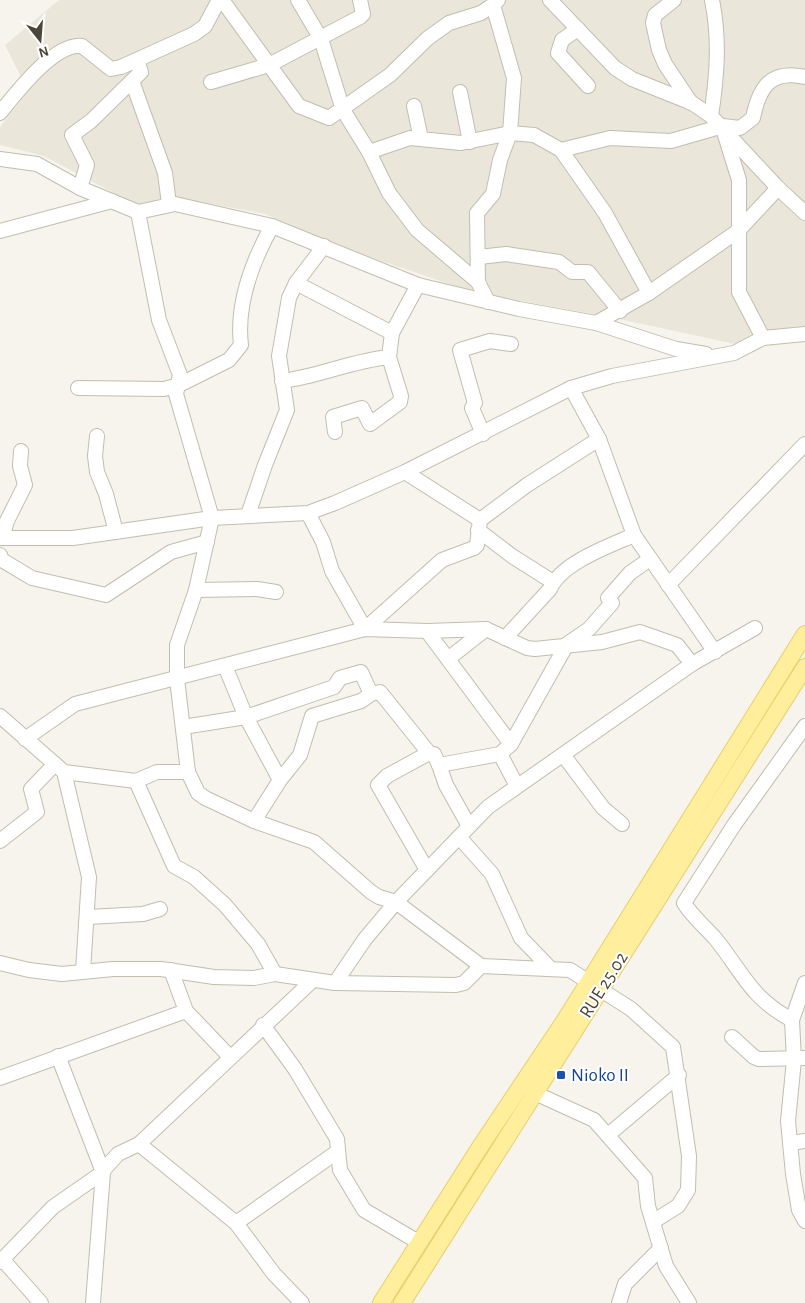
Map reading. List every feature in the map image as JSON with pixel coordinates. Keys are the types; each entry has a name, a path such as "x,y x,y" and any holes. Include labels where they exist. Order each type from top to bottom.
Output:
{"main road":[{"path":"381,1303 595,986 805,634"},
{"name":"RUE 25.02","path":"402,1303 536,1094 595,986 805,667"}],"street":[{"path":"0,113 38,69 70,46 82,46 111,69 138,60 163,46 194,34 205,26 221,0 299,106 329,118 343,110 390,75 428,38 449,23 481,13 496,3 514,78 510,133 500,160 493,194 477,213 478,282"},
{"path":"298,0 321,39 343,110 369,152 389,194 411,223 478,282 488,302"},
{"path":"211,82 269,66 321,39 363,14 360,0"},
{"path":"550,0 615,68 632,79 692,104 711,116 723,126 778,188 803,206"},
{"path":"673,0 655,15 653,23 659,50 665,64 692,104"},
{"path":"711,116 717,76 716,22 712,0"},
{"path":"578,29 562,40 558,52 588,86"},
{"path":"80,188 86,165 72,135 91,121 141,72 138,60"},
{"path":"561,150 610,138 671,141 723,126 740,128 753,118 760,92 769,82 786,76 804,76"},
{"path":"132,80 143,118 165,173 169,204"},
{"path":"460,92 470,142"},
{"path":"414,106 421,139"},
{"path":"723,126 739,180 739,292 763,338"},
{"path":"369,152 410,138 461,143 510,133 534,135 561,150 605,213 649,293"},
{"path":"0,159 37,164 80,188 138,212 169,204 272,226 418,285 488,302 596,323 676,349 716,356"},
{"path":"596,323 649,293 738,231 778,188"},
{"path":"0,231 112,201"},
{"path":"138,212 159,320 178,368 179,385 176,394 212,518 196,590 178,638 177,679 188,772 198,793 254,821 314,842 378,897 396,902 481,966 570,970 631,1009 669,1042 675,1054 679,1076 689,1156 688,1190 678,1206 654,1221"},
{"path":"78,388 164,389 179,385 229,360 241,346 240,327 248,281 256,256 272,226"},
{"path":"248,515 287,410 279,356 287,305 296,283 324,246"},
{"path":"479,257 506,254 559,262 572,272 588,272 620,310"},
{"path":"296,283 392,334"},
{"path":"335,432 333,418 362,408 370,424 397,406 401,396 389,357 392,334 418,285"},
{"path":"21,451 20,466 25,485 7,521 1,538 73,538 212,518 308,513 335,504 405,472 571,388 612,376 734,353 763,338 805,334"},
{"path":"483,434 472,408 475,403 466,378 460,350 490,341 511,344"},
{"path":"282,381 310,377 362,360 389,357"},
{"path":"571,388 599,439 634,535 715,652"},
{"path":"97,436 95,456 97,472 106,494 116,532"},
{"path":"365,629 442,560 474,548 477,545 479,525 527,485 599,439"},
{"path":"668,585 805,444"},
{"path":"405,472 479,525 512,556 553,582"},
{"path":"308,513 323,542 332,571 365,629"},
{"path":"504,638 550,589 553,582 586,556 634,535"},
{"path":"0,555 2,560 32,578 106,596 172,552 207,542"},
{"path":"439,765 500,754 510,744 567,644 589,629 612,604 608,598 630,573 650,559"},
{"path":"196,590 256,589 276,592"},
{"path":"335,983 365,939 396,902 488,806 564,756 692,664 755,628"},
{"path":"25,739 75,704 365,629 427,631 486,629 527,648 602,642 640,632 677,644 692,664"},
{"path":"448,659 486,629"},
{"path":"427,631 510,744"},
{"path":"225,666 246,717 280,780"},
{"path":"183,727 246,717 334,686 340,678 360,672 371,694"},
{"path":"254,821 280,780 300,755 312,716 361,701 371,694 380,692 429,753 434,754 446,785 468,826"},
{"path":"0,716 59,768 136,781 157,772 188,772"},
{"path":"792,1020 774,1010 753,991 714,937 684,903 730,831 805,726"},
{"path":"427,870 378,786 387,776 429,753"},
{"path":"500,754 517,786"},
{"path":"564,756 603,808 622,824"},
{"path":"0,841 37,812 30,789 59,768"},
{"path":"59,768 86,858 89,877 88,917 83,971"},
{"path":"136,781 174,866 194,876 224,906 258,944 275,974"},
{"path":"459,837 492,874 521,938 551,969"},
{"path":"88,917 143,914 160,909"},
{"path":"0,963 28,970 56,973 112,969 171,970 214,976 254,978 275,974 335,983 456,985 464,983 481,966"},
{"path":"171,970 186,1011 230,1057"},
{"path":"41,1303 1,1261 53,1207 102,1172 118,1154 138,1144 312,981"},
{"path":"805,983 792,1020 799,1059 788,1121 799,1210 805,1221"},
{"path":"0,1078 186,1011"},
{"path":"236,1223 336,1152 339,1145 295,1069 263,1025"},
{"path":"732,1036 754,1057 759,1059 799,1059"},
{"path":"58,1056 102,1172 93,1303"},
{"path":"608,1136 679,1076"},
{"path":"536,1094 594,1120 645,1178 648,1206 666,1266 689,1303"},
{"path":"790,1143 805,1141"},
{"path":"138,1144 236,1223 274,1274 302,1303"},
{"path":"336,1152 340,1170 364,1210 420,1243"},
{"path":"619,1303 625,1284 661,1248"}],"shaded area":[{"path":"59,0 805,0 805,334 782,335 735,344 619,319 469,291 347,249 265,214 169,196 138,206 44,156 0,145 0,127 28,91 5,45"}],"place":[{"name":"Nioko II","path":"561,1075"}]}
